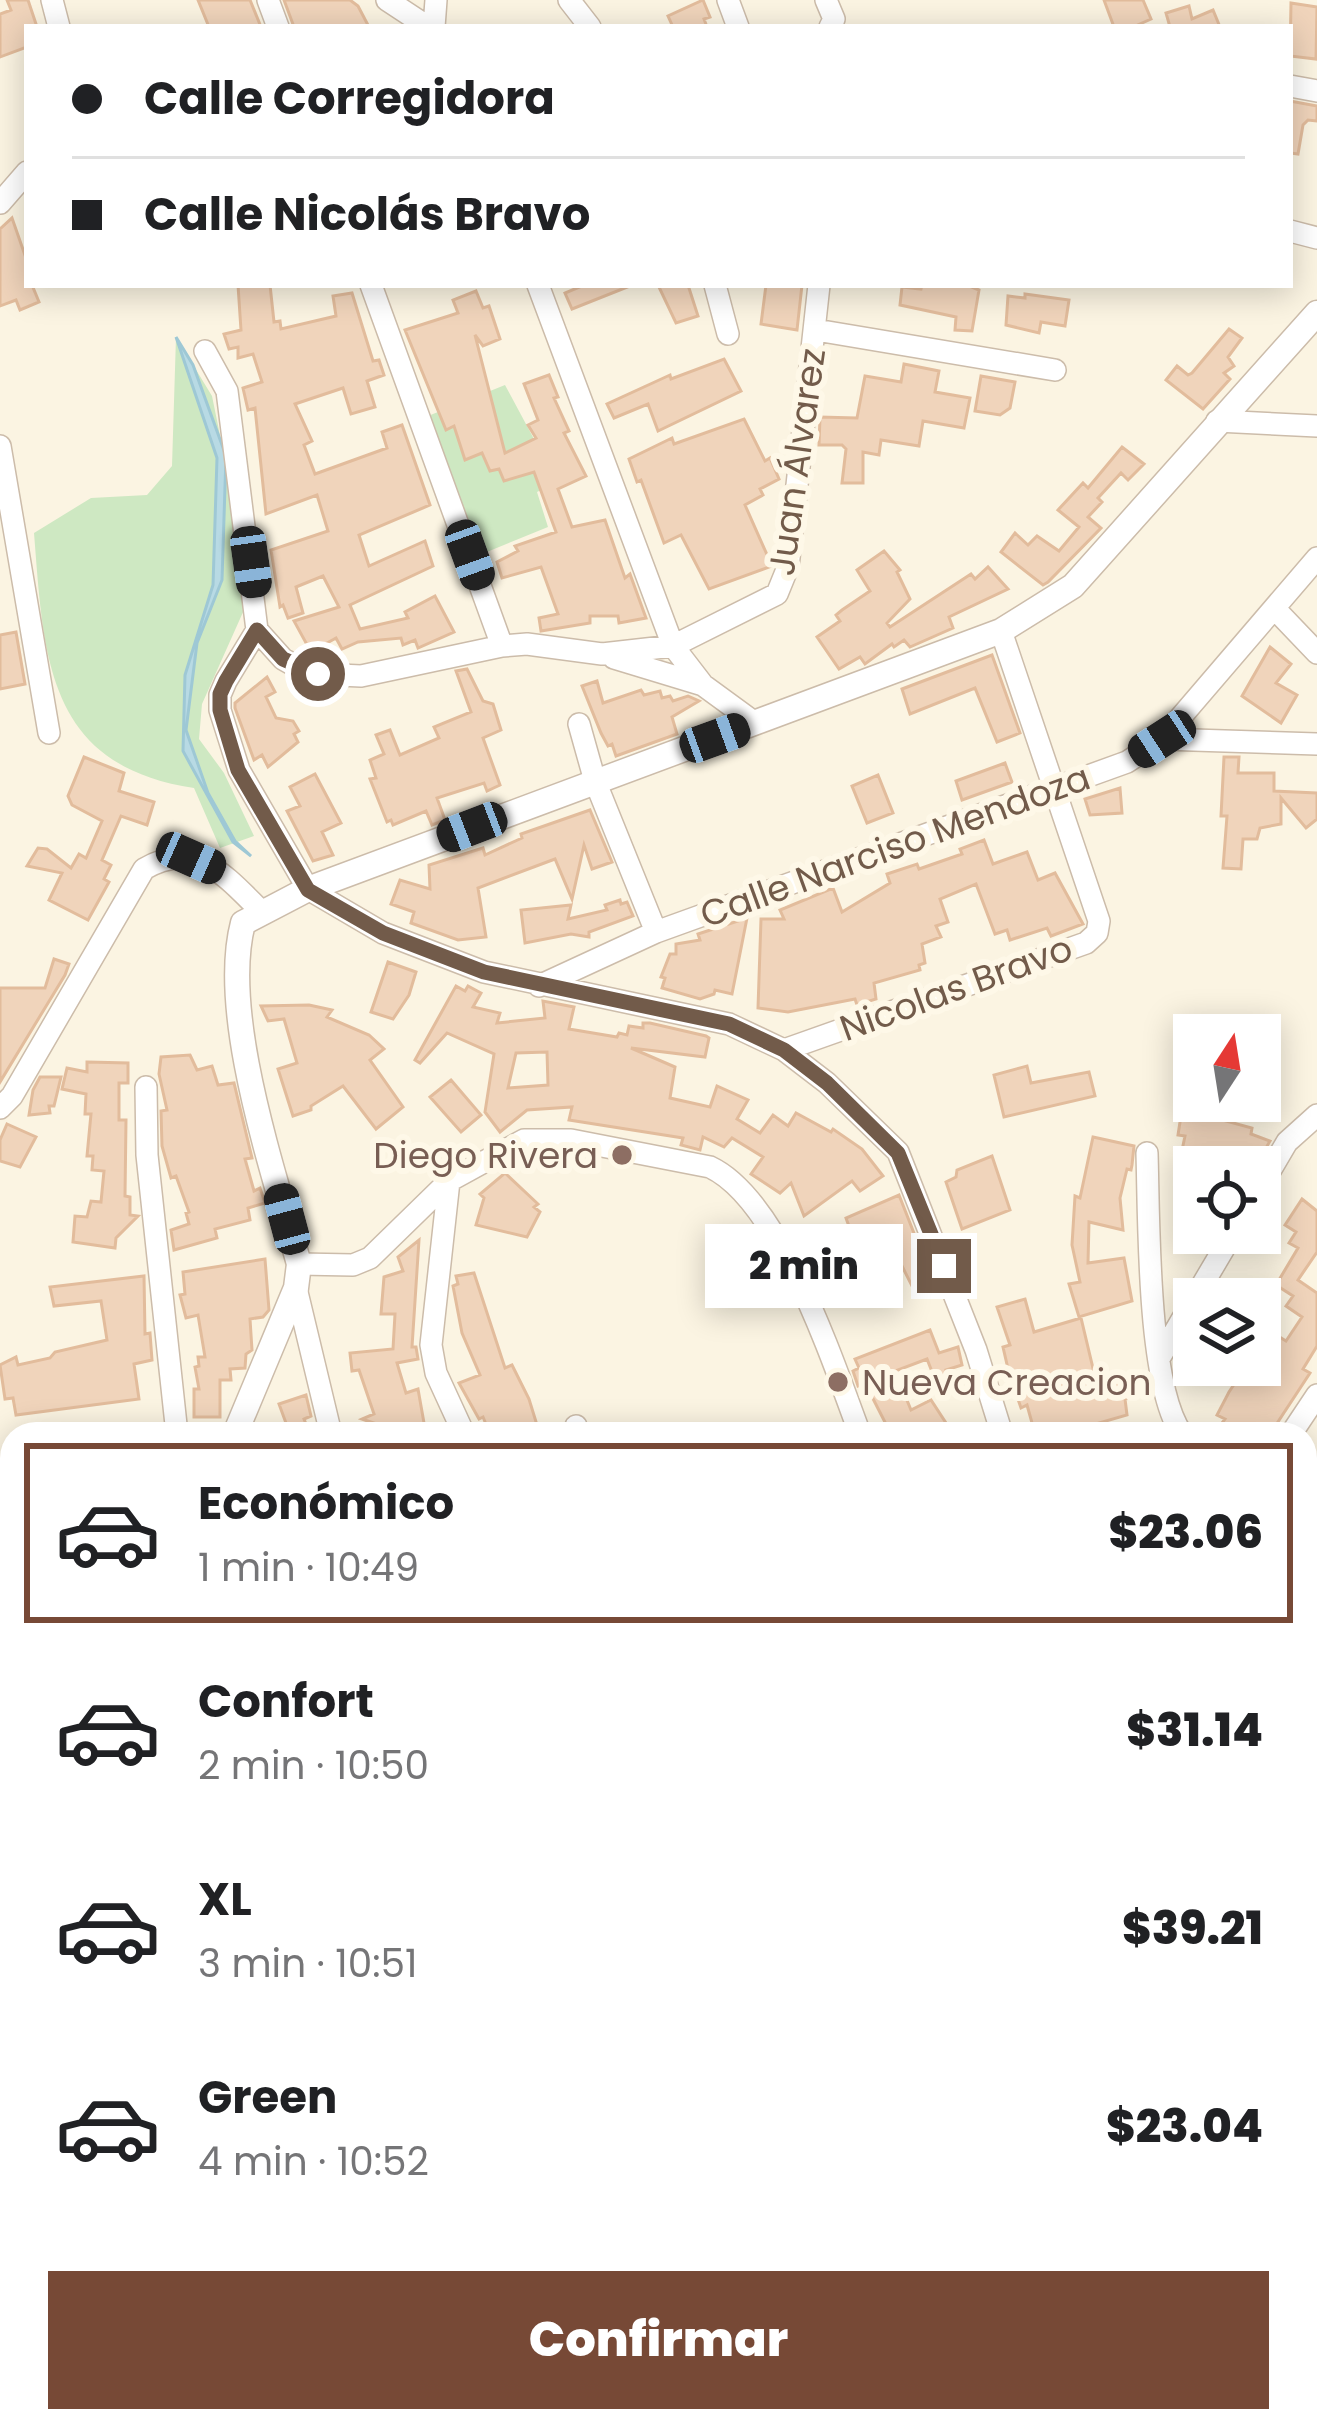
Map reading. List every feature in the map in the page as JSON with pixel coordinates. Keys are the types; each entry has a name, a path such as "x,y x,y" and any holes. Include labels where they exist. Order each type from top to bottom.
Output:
{"street":[{"path":"387,0 426,24"},
{"path":"569,0 588,24"},
{"path":"0,203 24,175"},
{"path":"372,288 502,646"},
{"path":"539,288 673,646 703,685 755,723"},
{"path":"716,288 728,334"},
{"name":"Juan Álvarez","path":"673,646 777,594 785,581 819,288"},
{"path":"328,1422 242,1037 237,947 253,918 308,890 1000,631 1073,586 1317,313"},
{"path":"816,330 1055,370"},
{"path":"205,351 226,392 257,630 283,659 318,674 361,676 527,644 602,654 703,685"},
{"path":"1217,422 1317,426"},
{"path":"0,446 49,733"},
{"name":"Calle Narciso Mendoza","path":"538,986 656,932 1127,762 1162,739 1317,558"},
{"path":"1275,609 1317,653"},
{"path":"257,630 226,681 220,710 238,770 308,890 427,952 538,986 729,1024 784,1050 827,1083 898,1153 976,1350 998,1422"},
{"name":"Nicolas Bravo","path":"784,1050 1086,943 1096,933 1100,921 1000,631"},
{"path":"602,654 673,646"},
{"path":"579,724 596,781 656,932"},
{"path":"1162,739 1317,744"},
{"path":"0,1108 12,1096 144,869 165,857 191,858 218,870 253,918"},
{"path":"146,1087 149,1176 176,1422"},
{"path":"1281,1152 1317,1115"},
{"path":"298,1276 370,1258 449,1181 524,1140 548,1137 710,1167 744,1190 773,1230 855,1422"},
{"path":"1147,1153 1150,1270 1174,1422"},
{"path":"449,1181 430,1345 436,1373 458,1422"},
{"path":"241,1422 298,1276"},
{"path":"1160,1357 1173,1335"},
{"path":"1299,1422 1317,1395"}],"green space":[{"path":"176,337 212,396 252,592 202,704 199,739 224,773 254,836 220,848 194,788 145,776 108,756 81,730 62,699 42,622 34,533 91,498 147,495 172,466"},
{"path":"505,385 557,482 537,492 548,527 482,554 428,416"}],"water":[{"path":"176,337 193,365 226,456 222,580 197,643 186,730 208,793 235,841 251,856 233,842 183,751 185,675 213,585 217,458"}],"building":[{"path":"7,0 28,0 36,24 24,24 24,48 0,57 0,14 11,10"},
{"path":"198,0 250,0 260,24 208,24"},
{"path":"284,0 350,0 367,24 293,24"},
{"path":"703,0 710,17 704,19 706,24 672,24 668,16"},
{"path":"1104,0 1143,0 1151,19 1113,24"},
{"path":"1291,3 1317,7 1316,59 1293,56"},
{"path":"1189,6 1192,19 1213,10 1219,24 1169,24 1166,13"},
{"path":"1293,102 1317,106 1317,121 1303,125 1298,154 1293,153"},
{"path":"12,218 24,252 24,288 33,288 39,302 20,310 16,300 0,306 0,229"},
{"path":"238,288 270,288 274,322 280,321 281,329 336,316 333,296 352,293 373,361 379,360 384,375 367,381 375,407 351,414 343,388 295,404 312,441 304,445 315,474 387,448 382,432 402,425 430,505 359,535 369,566 425,541 433,566 350,605 360,629 408,618 405,612 435,596 454,632 418,648 415,640 403,645 401,638 358,642 342,649 336,638 311,652 294,621 339,607 323,576 296,587 303,613 288,618 283,605 280,607 271,550 328,531 317,495 266,514 255,408 248,410 243,388 262,382 253,354 238,358 238,347 229,349 224,334 241,330"},
{"path":"577,288 625,288 572,309 565,293"},
{"path":"659,288 689,288 698,316 676,323"},
{"path":"766,288 802,288 797,330 761,324"},
{"path":"902,288 979,290 972,331 955,330 956,317 900,305"},
{"path":"476,291 483,308 489,306 500,339 483,346 475,335 505,453 536,438 528,425 538,420 524,384 549,375 569,431 564,433 586,476 558,489 572,527 605,520 625,578 630,574 646,618 619,623 618,616 590,616 590,623 541,631 539,618 558,614 541,567 502,578 497,562 518,551 515,546 556,532 534,472 504,481 499,469 490,471 482,453 465,460 454,426 446,430 405,330 458,313 453,300"},
{"path":"1025,294 1069,300 1065,326 1041,322 1039,333 1006,325 1008,296 1025,298"},
{"path":"1229,329 1242,338 1228,357 1234,366 1224,373 1230,379 1203,409 1166,380 1177,366 1192,373"},
{"path":"724,359 741,391 658,431 648,404 614,418 607,404 670,375 671,379"},
{"path":"904,364 939,371 935,392 970,398 964,428 923,421 919,446 881,440 879,455 863,452 863,483 842,483 846,449 819,445 820,417 857,418 865,376 901,382"},
{"path":"981,376 1015,382 1010,408 1000,415 975,411"},
{"path":"744,419 779,479 745,505 772,566 709,589 681,535 664,543 629,459 672,438 674,444"},
{"path":"1122,447 1144,464 1128,480 1121,473 1098,498 1102,502 1088,517 1101,528 1048,582 1043,585 1001,552 1015,533 1028,545 1037,536 1059,551 1079,527 1058,510 1083,483 1088,488"},
{"path":"884,551 900,570 910,599 887,623 890,627 988,567 1008,589 949,617 953,628 910,647 904,640 892,644 865,664 860,657 839,669 817,637 840,621 836,615 870,591 857,570"},
{"path":"16,632 25,684 0,689 0,635"},
{"path":"1270,647 1291,664 1276,683 1297,695 1281,723 1242,696"},
{"path":"992,655 1020,733 997,742 975,688 910,714 902,689"},
{"path":"467,669 483,701 493,704 501,730 483,738 500,785 487,791 484,783 437,798 445,820 432,825 426,811 393,825 387,822 370,779 376,778 370,760 384,754 376,735 390,730 400,755 439,738 434,727 471,712 456,671"},
{"path":"267,677 275,692 266,697 276,718 293,721 299,731 294,734 298,742 268,767 262,755 254,760 235,708"},
{"path":"597,681 603,703 641,690 644,695 660,691 662,698 670,696 673,701 688,696 699,701 672,717 677,734 616,756 582,686"},
{"path":"84,757 124,773 119,791 154,802 147,825 121,816 102,860 111,865 104,879 109,882 88,920 49,900 62,873 27,866 38,848 47,849 71,868 79,854 86,858 102,821 72,805 68,796"},
{"path":"1224,757 1239,757 1238,773 1274,773 1274,791 1317,793 1317,819 1306,828 1281,798 1281,824 1260,828 1257,839 1243,839 1241,869 1223,868"},
{"path":"1005,763 1012,782 962,800 956,781"},
{"path":"315,774 341,823 322,832 333,855 313,861 287,811 300,806 290,787"},
{"path":"878,775 893,813 867,823 852,786"},
{"path":"1120,788 1122,813 1090,815 1085,799"},
{"path":"590,810 612,862 592,869 584,845 572,899 555,859 478,888 486,937 458,940 411,923 414,912 391,904 400,880 430,889 429,865 483,848 485,855 522,838 521,834"},
{"path":"984,840 993,864 1027,852 1038,880 1055,873 1083,924 1051,936 1047,928 1010,940 1007,930 995,934 976,884 940,899 948,922 936,926 941,937 922,944 925,963 919,965 920,970 874,983 876,999 788,1012 758,1008 761,919 784,919 780,910 833,888 842,912 890,883 887,874 962,854 960,849"},
{"path":"627,902 633,916 589,932 589,937 571,934 525,943 521,910 571,905 568,919 607,910 605,905"},
{"path":"747,918 732,994 715,990 700,999 662,988 665,978 661,977 670,954 676,954 676,944 700,940 698,934"},
{"path":"54,959 69,964 65,975 0,1082 0,988 45,988"},
{"path":"388,962 416,972 409,995 393,1019 371,1012"},
{"path":"456,986 481,993 473,1007 500,1013 497,1023 545,1018 543,1001 574,1007 569,1029 617,1037 627,1035 629,1026 643,1028 643,1023 650,1023 706,1036 705,1057 631,1048 675,1067 670,1098 710,1107 717,1086 748,1100 737,1119 760,1133 773,1115 788,1126 796,1113 833,1129 862,1149 883,1176 860,1191 852,1181 804,1216 791,1183 780,1193 751,1174 763,1157 732,1138 724,1147 703,1137 700,1150 681,1145 683,1138 569,1120 572,1107 527,1110 500,1132 485,1112 494,1054 447,1033 420,1063 415,1060","holes":["547,1052 548,1085 508,1088 516,1053"]},
{"path":"309,1005 332,1010 327,1017 369,1035 384,1049 370,1060 403,1107 376,1129 343,1086 311,1110 293,1116 278,1069 297,1063 284,1019 268,1021 261,1006"},
{"path":"190,1055 197,1070 212,1066 218,1085 234,1083 252,1158 245,1159 254,1191 260,1188 265,1203 248,1208 250,1220 215,1229 217,1238 174,1250 171,1230 189,1224 189,1212 176,1176 171,1178 162,1146 161,1111 167,1110 159,1074 161,1057"},
{"path":"87,1062 128,1063 128,1083 119,1083 119,1120 126,1120 125,1196 130,1197 130,1215 138,1216 116,1238 115,1248 73,1242 75,1216 87,1217 91,1201 101,1202 104,1171 92,1170 93,1156 87,1156 91,1114 85,1114 86,1094 62,1089 67,1068 87,1072"},
{"path":"1027,1066 1031,1083 1089,1072 1095,1096 1004,1117 994,1075"},
{"path":"40,1077 61,1077 54,1106 49,1106 50,1113 29,1115 33,1090"},
{"path":"451,1080 481,1115 461,1132 430,1097"},
{"path":"1180,1122 1230,1122 1252,1128 1251,1134 1270,1141 1267,1146 1183,1146 1185,1136 1178,1135"},
{"path":"7,1124 36,1137 20,1167 0,1161 0,1140"},
{"path":"1093,1137 1134,1146 1120,1198 1123,1230 1089,1222 1088,1263 1124,1258 1132,1301 1079,1317 1069,1284 1080,1282 1072,1245 1075,1196 1080,1198"},
{"path":"992,1156 1010,1210 962,1229 946,1182 956,1177 957,1170"},
{"path":"505,1173 538,1204 534,1207 540,1212 527,1237 476,1225 484,1198 480,1194"},
{"path":"899,1195 932,1279 912,1286 892,1246 872,1254 870,1247 858,1251 846,1218"},
{"path":"1302,1199 1317,1211 1317,1252 1298,1280 1317,1293 1317,1346 1303,1369 1310,1373 1278,1422 1223,1422 1225,1419 1217,1415 1233,1386 1281,1386 1281,1338 1286,1341 1302,1317 1286,1306 1293,1296 1281,1288 1280,1278 1298,1248 1289,1243 1296,1232 1285,1225"},
{"path":"419,1240 412,1347 418,1359 397,1363 406,1393 418,1389 424,1422 371,1422 362,1419 374,1414 359,1370 352,1371 350,1353 393,1349 395,1314 381,1314 384,1277 403,1271 398,1257"},
{"path":"265,1259 269,1310 263,1317 250,1319 252,1350 246,1354 245,1368 230,1369 231,1380 220,1380 220,1417 194,1417 194,1389 199,1389 195,1367 198,1357 205,1357 198,1315 186,1318 180,1295 185,1294 183,1272"},
{"path":"474,1273 505,1368 512,1365 536,1422 479,1419 459,1383 480,1375 462,1333 453,1286 458,1284 456,1276"},
{"path":"144,1276 145,1334 150,1333 152,1360 134,1364 139,1399 16,1415 13,1398 5,1399 0,1365 16,1357 18,1365 50,1358 55,1352 107,1340 101,1301 54,1306 50,1287"},
{"path":"1025,1299 1034,1332 1081,1318 1097,1385 1132,1381 1135,1397 1125,1399 1127,1415 1103,1422 1032,1422 1027,1405 1021,1408 1009,1373 1003,1347 1010,1345 997,1307"},
{"path":"930,1330 939,1353 958,1347 962,1365 946,1370 950,1382 938,1387 927,1359 895,1371 911,1410 931,1400 945,1422 885,1422 865,1383 858,1386 855,1359"},
{"path":"306,1395 311,1416 305,1422 286,1422 279,1404"}],"place":[{"name":"Diego Rivera","path":"622,1155"},
{"name":"Nueva Creacion","path":"838,1382"}],"route":[{"path":"318,674 283,659 257,630 220,694 220,710 238,770 308,890 383,933 484,972 729,1024 784,1050 827,1083 898,1153 944,1266"}]}
